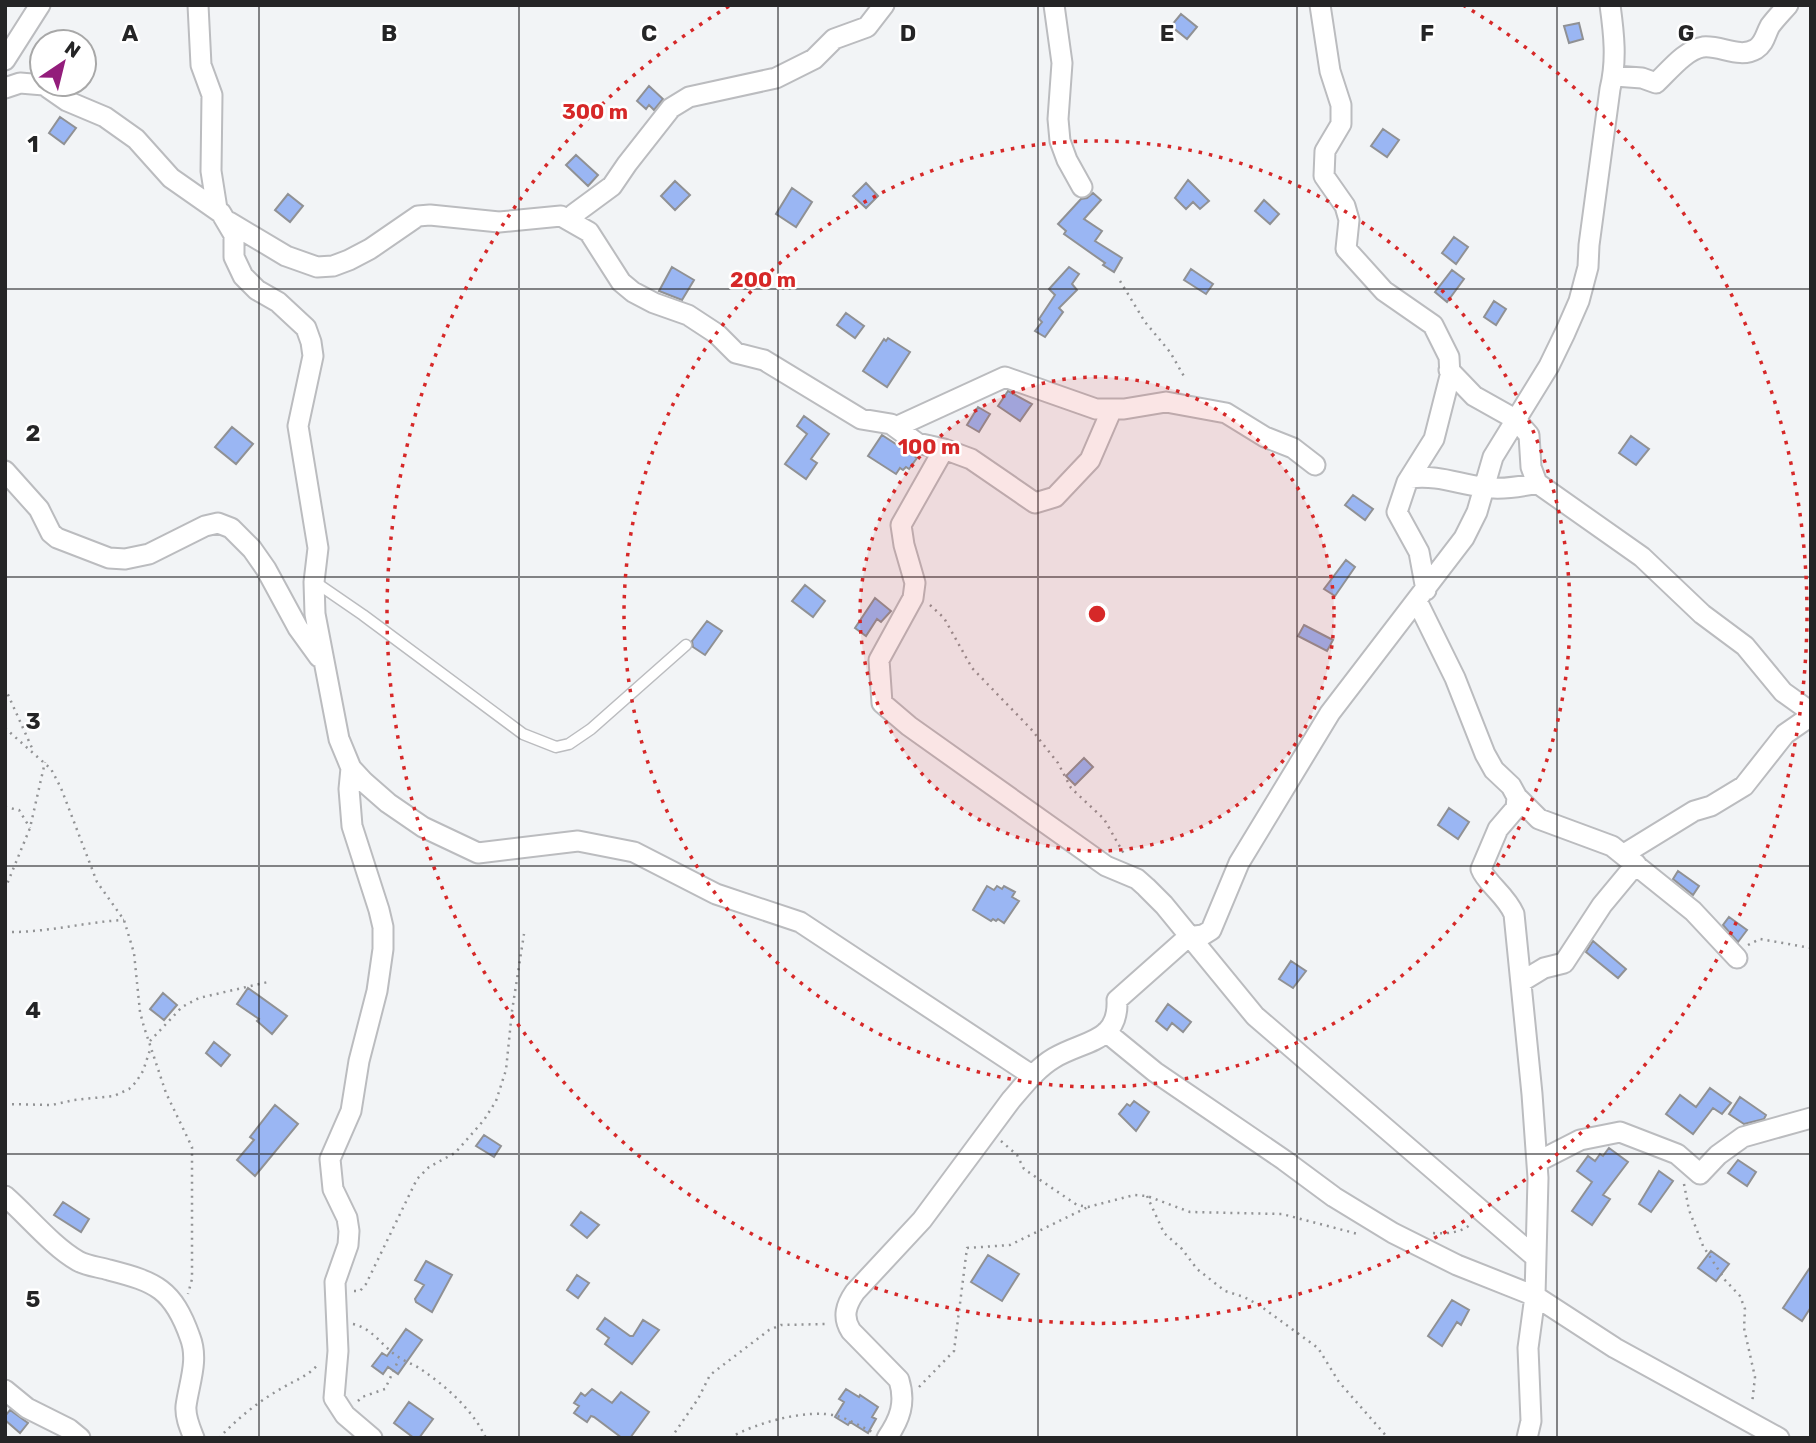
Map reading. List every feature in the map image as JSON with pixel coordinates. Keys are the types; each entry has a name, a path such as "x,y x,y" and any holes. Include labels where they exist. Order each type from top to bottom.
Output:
{"street":[{"path":"5,60 40,5"},
{"path":"198,5 201,65 212,95 211,172 223,216 234,235 234,257 243,276 297,317 312,342 311,365 298,426 318,548 314,582 317,624 339,739 351,768 388,803 405,815 423,827 478,853 578,841 634,852 716,894 800,922 1033,1076"},
{"path":"571,220 574,214 612,186 671,108 689,97 739,88 785,74 814,59 834,39 867,27 884,5"},
{"path":"1054,5 1062,62 1058,119 1060,141 1082,187"},
{"path":"1320,5 1330,71 1341,105 1342,124 1325,151 1324,176 1345,206 1349,220 1346,249 1384,291 1433,325 1449,357 1449,370 1434,439 1410,478 1397,512 1419,552 1421,595 1485,754 1494,770 1539,819 1612,846 1693,911 1737,958"},
{"path":"880,1435 900,1417 903,1391 899,1380 845,1322 847,1304 855,1292 906,1239 1011,1100 1033,1076 1054,1058 1106,1032 1116,1020 1117,1000 1188,937 1203,936 1211,930 1239,863 1330,713 1464,538 1477,512 1493,457 1549,366 1579,301 1588,267 1597,176 1610,89 1615,76 1615,41 1610,5"},
{"path":"1615,76 1642,78 1656,83 1684,57 1703,47 1751,52 1765,40 1770,27 1788,5"},
{"path":"5,88 20,83 44,85 80,108 105,117 136,139 171,178 223,216 286,256 317,267 333,266 349,260 418,216 430,215 480,222 561,216 571,220 589,232 615,274 633,292 688,315 717,334 736,353 764,360 861,419 891,424 917,443 971,459 1035,503 1055,497 1090,460 1112,410"},
{"path":"1449,370 1474,396 1515,419 1529,435 1531,467 1537,483 1642,557 1702,614 1745,646 1783,692 1811,714 1785,734 1744,786 1711,806 1694,811 1630,859 1564,963 1544,968 1521,982"},
{"path":"896,427 1005,377 1096,410 1166,402 1226,413 1265,437 1293,448 1315,465"},
{"path":"944,449 901,525 915,583 913,598 879,660 882,703 886,709 1105,866 1136,879 1164,905 1255,1016 1534,1256"},
{"path":"5,471 39,509 51,533 57,538 109,558 125,559 149,554 205,526 218,523 231,528 265,569 298,628 325,666"},
{"path":"1410,478 1430,476 1483,488 1522,487 1537,483"},
{"path":"351,768 349,789 352,826 379,910 383,927 383,949 377,992 359,1061 351,1111 330,1159 333,1189 349,1231 348,1245 335,1282 338,1327 334,1398 345,1415 372,1438"},
{"path":"1517,797 1516,808 1498,829 1481,869 1483,876 1509,902 1514,914 1537,1162 1535,1296 1528,1348 1531,1422 1527,1438"},
{"path":"1106,1032 1155,1072 1369,1219 1457,1265 1535,1296 1615,1348 1779,1438"},
{"path":"1537,1162 1580,1140 1620,1132 1677,1154 1700,1174 1718,1155 1743,1137 1811,1118"},
{"path":"5,1196 79,1262 154,1284 168,1295 181,1314 192,1342 192,1376 186,1406 194,1438"},
{"path":"5,1390 27,1408 69,1429 80,1438"}],"lane":[{"path":"314,582 363,615 523,734 555,747 569,744 591,729 686,645"}],"path":[{"path":"1120,281 1144,322 1170,352 1185,378"},
{"path":"915,583 922,599 944,618 972,668 1031,729 1058,763 1071,788 1104,819 1136,879"},
{"path":"5,688 33,751"},
{"path":"5,728 45,762 61,788 97,882 124,920 134,953 140,1012 166,1093 192,1147 192,1279 181,1314"},
{"path":"5,889 30,828 45,762"},
{"path":"5,807 19,810 30,828"},
{"path":"5,932 29,933 124,920"},
{"path":"335,1282 356,1292 363,1288 417,1179 429,1167 455,1153 484,1120 496,1101 506,1070 524,934"},
{"path":"1737,958 1751,942 1760,939 1811,948"},
{"path":"150,1041 182,1007 199,998 268,982"},
{"path":"5,1104 52,1105 114,1096 129,1089 136,1082 144,1071 152,1046"},
{"path":"989,1129 1017,1155 1024,1169 1077,1205 1088,1207"},
{"path":"1700,1174 1683,1184 1689,1210 1703,1246 1725,1280 1740,1296 1745,1309 1746,1338 1755,1377 1752,1423"},
{"path":"902,1404 954,1351 967,1248 1010,1245 1088,1207 1134,1195 1147,1196 1190,1212 1282,1214 1362,1234"},
{"path":"1147,1196 1164,1233 1197,1269 1225,1291 1259,1305 1318,1348 1339,1382 1388,1438"},
{"path":"1427,1232 1449,1234 1462,1231 1487,1215"},
{"path":"671,1438 698,1399 710,1375 769,1330 781,1325 808,1326 845,1322"},
{"path":"338,1327 355,1324 384,1342 399,1358 422,1369 463,1405 480,1425 486,1438"},
{"path":"345,1415 362,1397 385,1389 399,1358"},
{"path":"219,1438 253,1408 286,1385 308,1375 320,1362"},
{"path":"730,1438 745,1429 778,1419 822,1414 838,1416 880,1435"}],"building":[{"path":"1181,14 1197,27 1187,39 1171,26"},
{"path":"1579,23 1583,39 1569,43 1564,26"},
{"path":"649,86 663,99 654,110 649,105 646,109 637,101"},
{"path":"60,117 76,128 64,144 49,133"},
{"path":"1383,129 1399,140 1387,157 1371,146"},
{"path":"576,155 598,175 588,186 566,165"},
{"path":"1188,180 1209,201 1200,209 1193,202 1186,209 1175,198"},
{"path":"675,181 690,195 675,210 661,196"},
{"path":"866,183 878,196 866,208 853,196"},
{"path":"792,188 812,202 796,227 776,214"},
{"path":"1093,193 1101,200 1084,219 1102,231 1095,241 1122,258 1114,272 1064,234 1066,231 1058,224 1081,199"},
{"path":"288,194 303,206 290,222 275,210"},
{"path":"1264,200 1279,214 1270,224 1255,211"},
{"path":"1454,237 1468,247 1456,264 1442,253"},
{"path":"672,267 694,280 682,300 659,291"},
{"path":"1069,267 1079,274 1072,284 1077,290 1059,308 1063,312 1045,337 1035,331 1042,322 1039,319 1055,295 1049,289"},
{"path":"1191,269 1213,284 1206,294 1184,280"},
{"path":"1452,270 1464,279 1447,302 1435,292"},
{"path":"1494,301 1506,309 1496,325 1484,317"},
{"path":"846,313 864,326 855,338 837,325"},
{"path":"888,338 910,352 887,387 863,371 884,339 886,341"},
{"path":"1008,391 1032,404 1020,421 998,406"},
{"path":"978,407 990,414 979,432 967,425"},
{"path":"804,416 829,434 811,459 817,463 806,479 785,464 807,434 797,426"},
{"path":"232,427 253,444 236,464 215,447"},
{"path":"882,435 917,458 909,469 900,468 896,474 868,456"},
{"path":"1631,436 1649,449 1636,465 1619,453"},
{"path":"1353,495 1373,509 1365,520 1345,505"},
{"path":"1346,560 1355,567 1335,596 1324,589"},
{"path":"805,585 825,601 813,617 792,601"},
{"path":"875,598 891,611 881,622 877,619 866,636 855,628"},
{"path":"707,621 722,631 705,655 693,647 692,641"},
{"path":"1304,625 1333,640 1327,651 1298,636"},
{"path":"1084,758 1093,767 1075,785 1066,776"},
{"path":"1449,808 1469,822 1458,839 1438,825"},
{"path":"1678,871 1699,886 1693,895 1673,879"},
{"path":"987,886 994,890 997,886 1002,889 1004,886 1015,892 1012,897 1019,901 1004,923 998,919 991,921 973,910"},
{"path":"1729,917 1747,930 1738,942 1723,925"},
{"path":"1593,941 1626,969 1618,978 1586,952"},
{"path":"1291,961 1306,971 1293,988 1279,979"},
{"path":"248,988 287,1016 272,1034 257,1021 259,1019 237,1004"},
{"path":"163,993 177,1005 164,1020 150,1009"},
{"path":"1168,1004 1191,1022 1183,1032 1172,1023 1167,1030 1156,1021"},
{"path":"214,1042 230,1055 221,1066 206,1053"},
{"path":"1710,1088 1731,1103 1722,1114 1713,1108 1693,1134 1666,1114 1680,1095 1696,1107"},
{"path":"1740,1097 1766,1115 1764,1119 1744,1124 1729,1114"},
{"path":"1134,1101 1149,1112 1136,1131 1119,1114 1127,1104 1130,1106"},
{"path":"275,1105 298,1124 255,1176 237,1160 254,1140 250,1137"},
{"path":"484,1135 501,1146 494,1157 476,1146"},
{"path":"1609,1148 1628,1162 1603,1195 1610,1199 1592,1225 1572,1211 1592,1182 1577,1171 1588,1156 1595,1161"},
{"path":"1738,1160 1756,1172 1747,1186 1728,1173"},
{"path":"1659,1171 1673,1181 1651,1212 1639,1204"},
{"path":"63,1202 89,1219 81,1232 54,1215"},
{"path":"581,1212 599,1225 587,1238 571,1225"},
{"path":"1711,1251 1729,1264 1716,1281 1698,1268"},
{"path":"988,1255 1019,1274 1002,1301 971,1282"},
{"path":"426,1261 452,1275 432,1312 415,1299 424,1285 415,1280"},
{"path":"1811,1266 1811,1307 1802,1321 1783,1308"},
{"path":"577,1275 589,1283 578,1298 567,1290"},
{"path":"1452,1300 1469,1310 1461,1325 1457,1322 1442,1346 1428,1336"},
{"path":"605,1318 630,1336 633,1336 643,1320 659,1330 632,1364 605,1344 609,1338 597,1329"},
{"path":"406,1329 422,1340 398,1374 388,1367 383,1374 372,1366 382,1353 387,1356"},
{"path":"592,1389 612,1403 621,1392 649,1412 630,1438 622,1438 594,1417 591,1416 587,1422 574,1413 579,1406 574,1403 581,1393 585,1396"},
{"path":"846,1389 878,1407 872,1417 876,1419 868,1433 835,1417 844,1402 839,1399"},
{"path":"409,1402 433,1419 419,1438 414,1438 394,1423"},
{"path":"10,1410 28,1423 20,1433 5,1420"}]}
